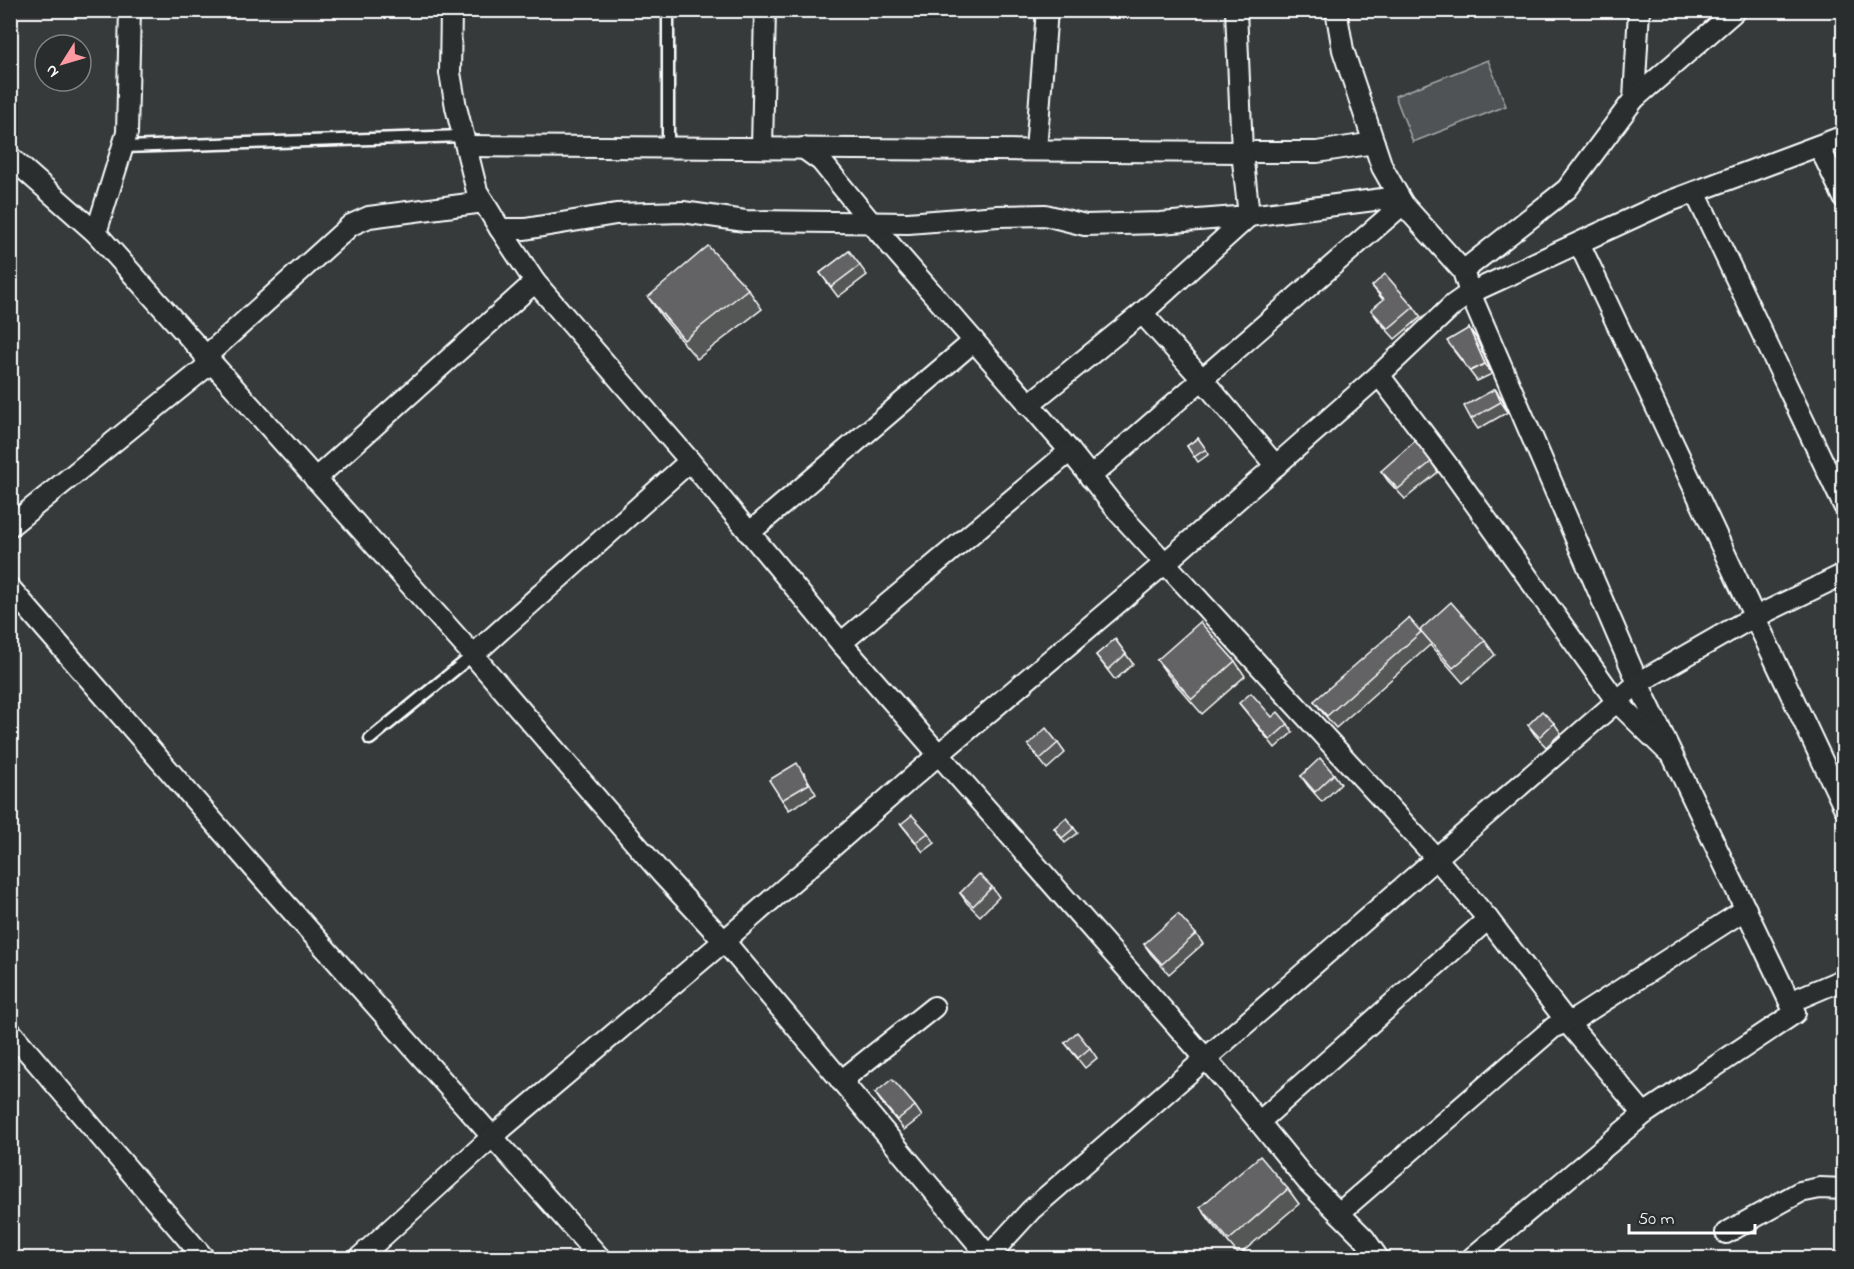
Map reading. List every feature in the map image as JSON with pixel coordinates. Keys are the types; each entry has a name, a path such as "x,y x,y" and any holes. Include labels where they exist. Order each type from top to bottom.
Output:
{"street":[{"path":"96,233 128,133 130,10"},
{"path":"451,10 450,73 477,191 500,230 536,282 690,461 841,643 1205,1059 1306,1181 1364,1238 1378,1258"},
{"path":"762,148 765,10"},
{"path":"1036,150 1047,10"},
{"path":"1236,10 1242,152 1249,216"},
{"path":"1336,10 1343,50 1382,166 1400,200 1463,272 1638,683 1795,1013 1644,1114 1472,1258"},
{"path":"1634,99 1639,10"},
{"path":"1463,272 1567,189 1634,99 1736,10"},
{"path":"359,1258 493,1137 1165,563 1379,375 1453,305 1470,293 1665,203 1844,136"},
{"path":"464,141 668,147 1242,152 1317,152 1374,143"},
{"path":"1819,146 1844,198"},
{"path":"803,148 821,161 870,221 1070,451 1120,514 1436,858 1488,919 1567,1022 1644,1114"},
{"path":"10,157 96,233 473,655 661,873 724,941 988,1258 1031,1210 1638,683 1755,617 1844,574"},
{"path":"1695,192 1844,506"},
{"path":"500,230 525,229 616,214 683,212 745,221 908,223 1045,215 1085,225 1160,223 1400,200"},
{"path":"1090,477 1400,200"},
{"path":"10,526 208,360 351,225 369,218 484,202"},
{"path":"1028,405 1142,313 1249,216"},
{"path":"1579,243 1844,807"},
{"path":"315,479 536,282"},
{"path":"1142,313 1276,466"},
{"path":"749,533 974,341"},
{"path":"1379,375 1617,702 1673,756"},
{"path":"841,643 1070,451"},
{"path":"473,655 690,461"},
{"path":"10,588 260,875 600,1258"},
{"path":"1339,1213 1554,1027 1577,1018 1746,909"},
{"path":"1259,1122 1488,919"},
{"path":"1790,1002 1844,979"},
{"path":"841,1081 934,1007"},
{"path":"10,1031 204,1258"},
{"path":"1726,1233 1800,1192 1820,1188 1844,1189"}],"lane":[{"path":"668,10 668,147"},
{"path":"123,147 464,141"},
{"path":"370,739 473,655"}],"shaded area":[{"path":"1488,60 1506,106 1413,142 1395,96"}],"building":[{"path":"708,246 748,289 684,340 648,297"},
{"path":"849,251 860,265 831,287 820,273"},
{"path":"1385,274 1414,307 1388,329 1371,310 1384,299 1372,286"},
{"path":"1469,328 1485,364 1470,371 1447,341"},
{"path":"1495,389 1501,402 1471,419 1464,406"},
{"path":"1198,438 1206,449 1194,457 1187,446"},
{"path":"1415,441 1431,462 1398,489 1381,471"},
{"path":"1451,602 1485,641 1453,668 1420,630"},
{"path":"1409,618 1421,632 1327,716 1314,701"},
{"path":"1200,622 1235,661 1192,699 1157,660"},
{"path":"1115,639 1126,654 1108,670 1096,655"},
{"path":"1251,693 1272,717 1278,712 1288,724 1270,740 1239,703"},
{"path":"1542,711 1554,723 1539,737 1528,725"},
{"path":"1046,728 1058,743 1040,759 1028,745"},
{"path":"1320,758 1334,774 1315,792 1301,776"},
{"path":"797,763 809,784 782,800 769,780"},
{"path":"912,815 928,833 916,842 901,824"},
{"path":"1066,818 1074,828 1062,838 1054,828"},
{"path":"979,874 992,887 973,906 960,893"},
{"path":"1178,914 1196,934 1162,964 1144,944"},
{"path":"1077,1032 1090,1048 1078,1058 1065,1043"},
{"path":"892,1079 915,1106 897,1120 875,1093"},
{"path":"1260,1156 1288,1189 1229,1240 1200,1207"}]}
